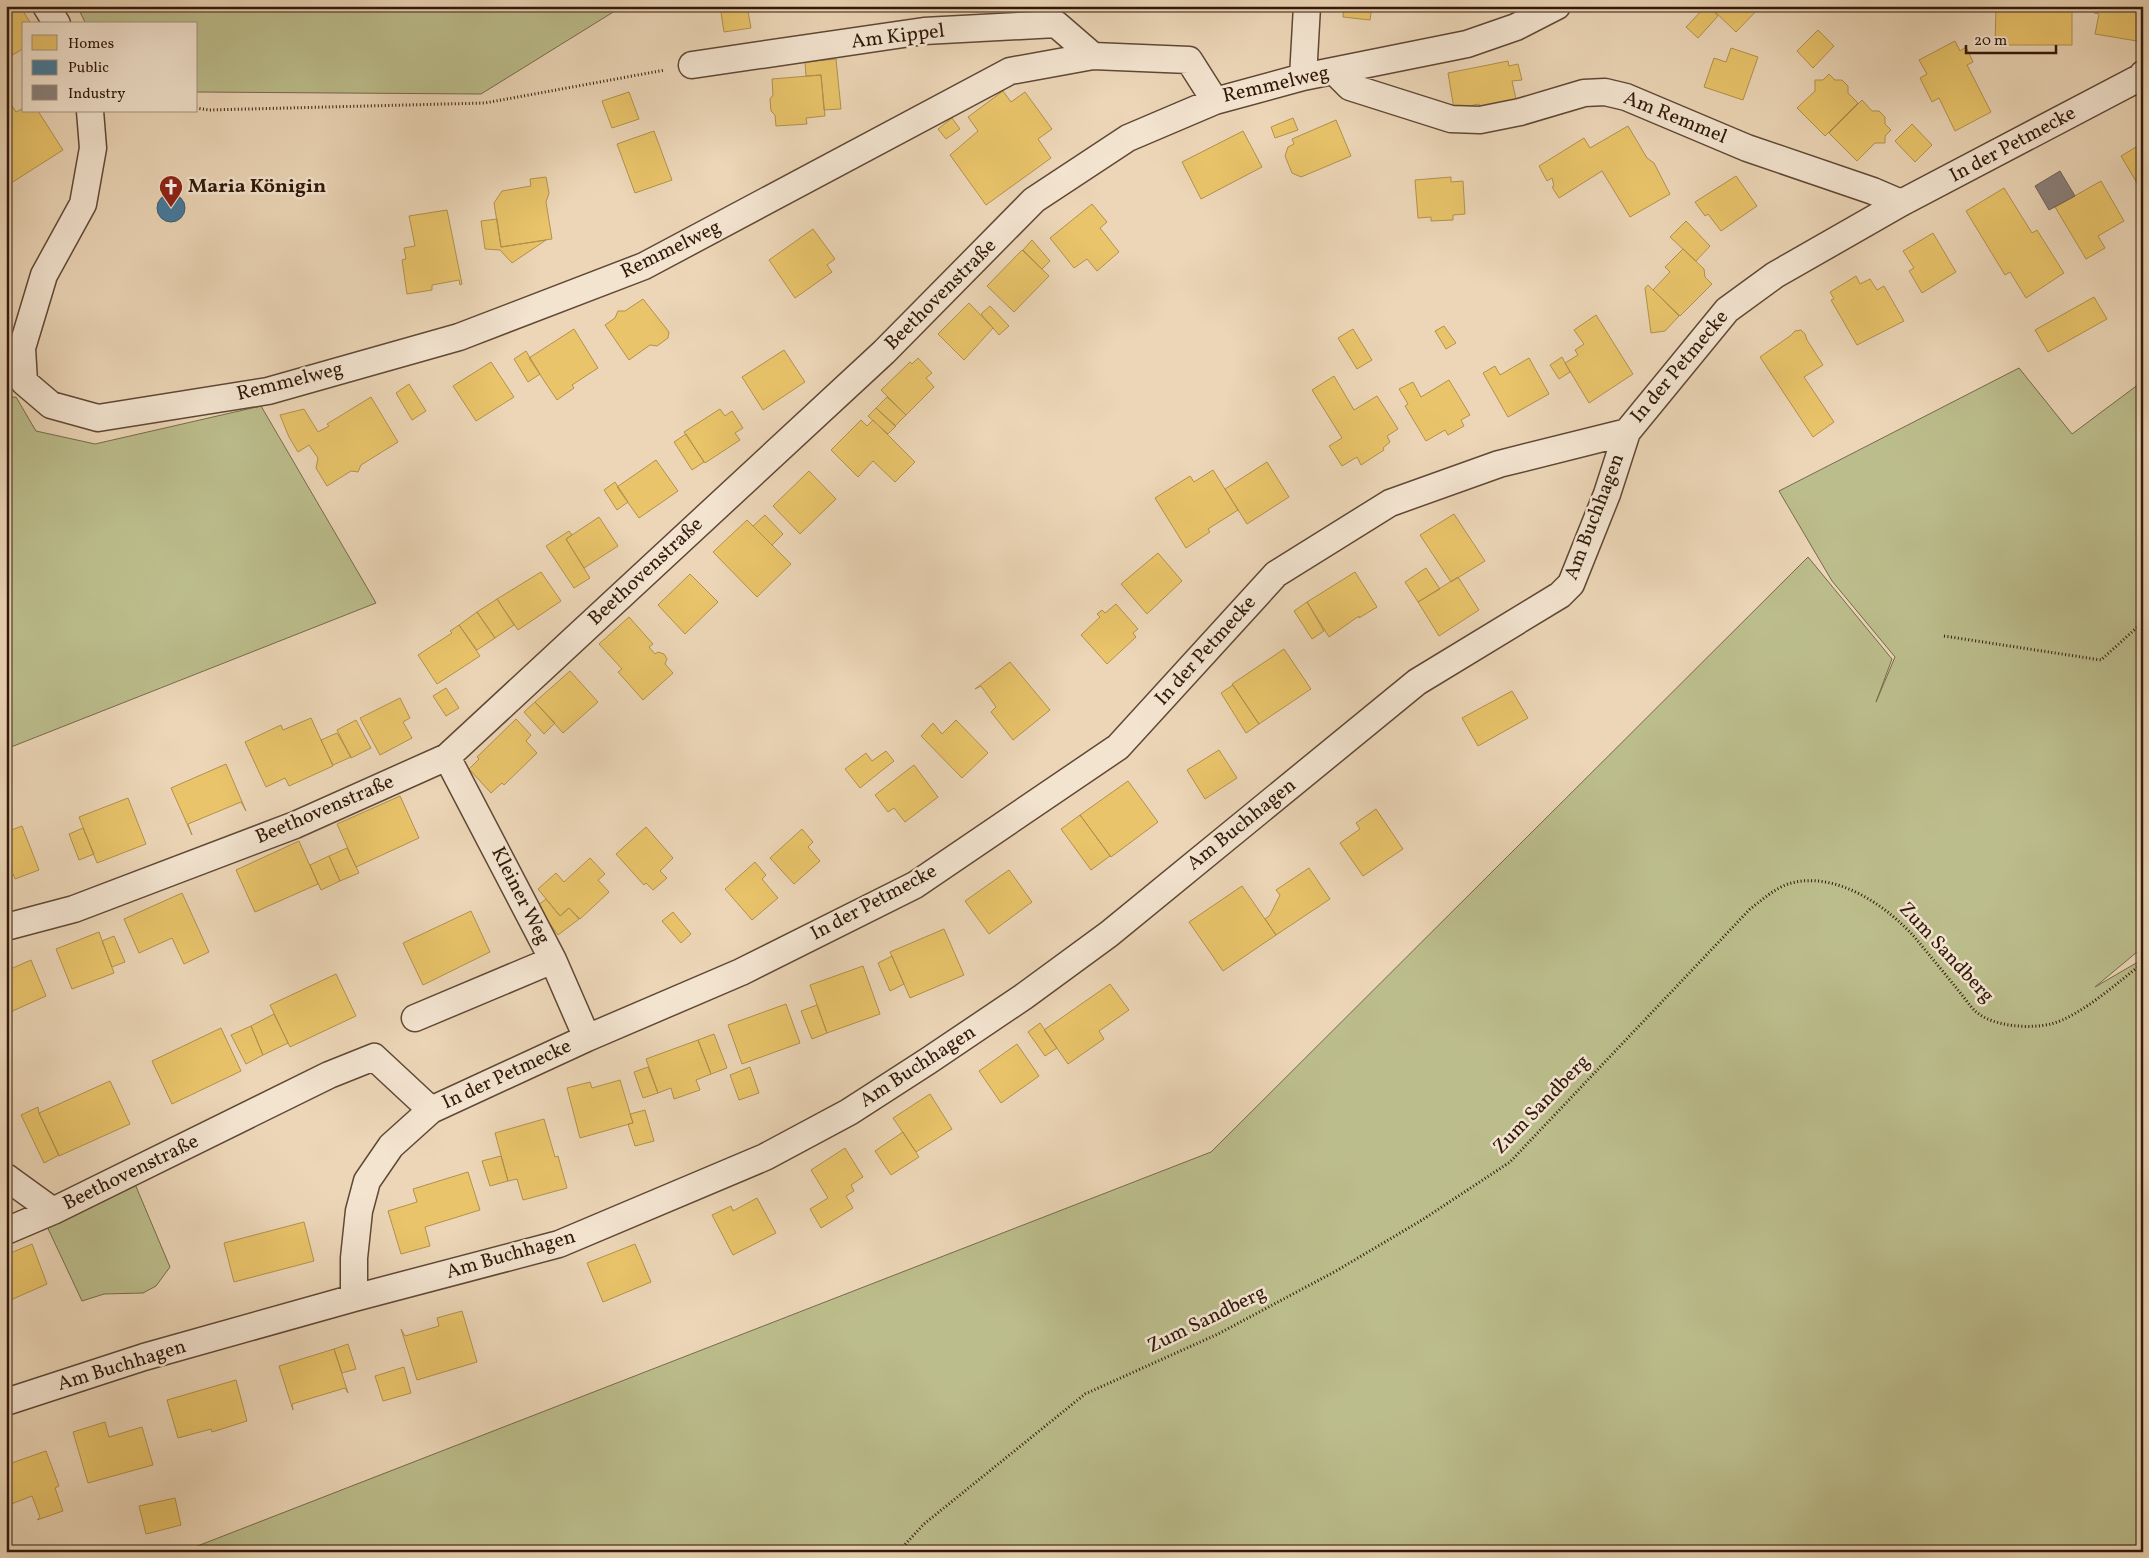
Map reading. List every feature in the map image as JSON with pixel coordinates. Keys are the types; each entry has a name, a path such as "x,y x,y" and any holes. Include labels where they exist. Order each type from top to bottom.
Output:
{"street":[{"path":"46,6 56,22"},
{"path":"1303,77 1307,6"},
{"name":"Remmelweg","path":"90,112 93,148 83,204 44,276 22,348 24,382 51,405 98,418 268,391 459,337 644,266 1010,71 1093,56 1189,60 1215,101 1303,77 1467,44 1516,27 1557,6"},
{"name":"Am Kippel","path":"692,65 924,31 1056,24 1093,56"},
{"name":"Am Remmel","path":"1334,71 1350,87 1451,119 1488,119 1528,110 1584,93 1605,92 1619,95 1747,148 1873,191 1901,203"},
{"name":"In der Petmecke","path":"354,1298 354,1258 359,1211 367,1182 391,1146 431,1110 588,1038 741,972 914,885 1118,747 1276,574 1390,504 1499,464 1627,432 1727,310 1775,275 1901,203 2141,77 2143,74"},
{"name":"Beethovenstraße","path":"6,927 74,909 295,825 447,757 884,352 1034,200 1128,138 1215,101"},
{"name":"Am Buchhagen","path":"6,1402 144,1357 354,1298 559,1244 765,1157 849,1112 928,1062 1023,997 1108,934 1417,682 1560,595 1570,584 1578,566 1607,494 1627,432"},
{"name":"Kleiner Weg","path":"447,757 553,960 588,1038"},
{"path":"415,1018 553,960"},
{"name":"Beethovenstraße","path":"6,1231 53,1211 329,1075 374,1057 431,1110"},
{"path":"6,1177 53,1211"}],"path":[{"path":"198,108 209,110 485,103 692,65"},
{"path":"1944,636 2101,660 2143,622"},
{"name":"Zum Sandberg","path":"898,1552 924,1524 1085,1394 1218,1334 1336,1271 1422,1220 1510,1162 1750,909 1772,892 1788,884 1804,882 1826,883 1855,890 1886,910 1916,938 1976,1012 1998,1023 2025,1028 2052,1024 2076,1014 2143,963"}],"green space":[{"path":"77,6 623,6 481,94 198,92 198,22 85,22"},
{"path":"2019,368 2072,434 2143,381 2143,947 2095,987 2143,959 2143,1552 182,1552 1211,1152 1808,557 1892,659 1876,702 1895,657 1832,581 1779,491"},
{"path":"16,397 36,431 95,444 261,406 376,603 6,749 6,398"},
{"path":"132,1177 170,1267 156,1286 143,1293 104,1294 82,1301 44,1220"}],"building: Homes":[{"path":"6,6 20,6 30,22 22,22 22,49 6,59"},
{"path":"720,6 747,6 751,28 724,32"},
{"path":"1344,6 1372,6 1370,20 1343,17"},
{"path":"1706,6 1709,6 1718,16 1698,38 1686,27"},
{"path":"1709,6 1761,6 1736,32"},
{"path":"1996,6 2072,6 2072,45 1995,45"},
{"path":"2095,6 2141,6 2137,41 2095,34 2099,14 2094,13"},
{"path":"1818,30 1834,46 1813,68 1797,51"},
{"path":"1955,41 1960,51 1966,47 1973,62 1967,65 1991,112 1955,131 1939,98 1932,102 1920,78 1927,74 1919,60"},
{"path":"1731,48 1758,57 1743,100 1704,87 1714,58 1726,62"},
{"path":"836,59 841,109 824,110 821,75 806,76 805,62"},
{"path":"1508,61 1509,66 1518,64 1522,80 1512,81 1516,99 1480,107 1479,104 1454,109 1448,73"},
{"path":"1829,74 1835,80 1842,80 1848,86 1848,93 1858,103 1825,136 1797,108 1815,91 1815,80 1823,80"},
{"path":"821,75 825,116 806,118 807,124 776,126 775,115 771,111 772,79"},
{"path":"1003,91 1011,102 1025,92 1052,129 1038,139 1051,158 986,205 950,155 978,131 968,117"},
{"path":"629,92 639,119 612,128 602,101"},
{"path":"6,96 16,112 22,109 22,112 39,112 63,150 8,185 6,149 10,146 6,141"},
{"path":"1862,100 1872,111 1879,111 1885,117 1885,124 1891,130 1885,136 1885,143 1875,143 1857,161 1829,133"},
{"path":"952,118 960,129 946,139 938,129"},
{"path":"1293,118 1298,130 1275,138 1271,127"},
{"path":"1336,120 1351,156 1301,177 1292,173 1285,156 1288,147 1294,144 1292,139"},
{"path":"1912,124 1932,145 1915,162 1895,141"},
{"path":"1628,126 1647,158 1654,163 1670,194 1630,217 1602,171 1559,198 1552,187 1554,186 1552,178 1547,181 1539,166 1584,138 1590,148"},
{"path":"654,131 672,180 635,193 617,144"},
{"path":"1243,131 1262,167 1201,199 1182,162"},
{"path":"2143,143 2143,193 2121,156"},
{"path":"1736,176 1757,206 1721,231 1708,214 1705,216 1695,202"},
{"path":"546,177 549,193 546,202 552,239 501,247 494,203 502,191 531,186 530,179"},
{"path":"1451,177 1451,182 1463,181 1465,214 1453,215 1453,220 1431,221 1431,217 1418,218 1415,180"},
{"path":"2101,181 2124,221 2098,236 2105,248 2086,259 2055,207"},
{"path":"2004,188 2032,233 2037,230 2064,273 2026,298 2010,272 2005,275 1966,211"},
{"path":"1092,204 1107,222 1100,228 1119,252 1097,271 1087,259 1074,268 1050,238"},
{"path":"447,210 462,284 460,285 459,280 432,285 432,290 407,294 402,260 406,259 404,248 415,246 409,216"},
{"path":"497,219 501,247 546,240 512,263 500,250 485,249 481,221"},
{"path":"1686,221 1710,246 1696,261 1670,237"},
{"path":"813,229 835,259 827,265 832,272 795,298 769,260"},
{"path":"1933,233 1956,272 1922,293 1909,271 1914,268 1903,251"},
{"path":"1032,240 1050,261 1042,269 1023,250"},
{"path":"1683,249 1704,269 1705,277 1712,284 1680,316 1653,290 1670,272 1665,267"},
{"path":"1022,250 1049,276 1014,312 987,286"},
{"path":"1856,276 1860,284 1870,279 1877,290 1884,286 1904,321 1857,345 1831,300 1834,299 1830,292"},
{"path":"1648,285 1679,316 1665,331 1651,333 1645,288"},
{"path":"2094,297 2107,319 2048,352 2035,330"},
{"path":"643,299 669,332 668,338 657,346 650,345 629,360 605,325 615,318 618,311 625,311"},
{"path":"969,303 993,328 964,360 938,334"},
{"path":"990,306 1009,326 999,335 981,314"},
{"path":"1596,315 1633,374 1589,403 1565,363 1578,355 1575,350 1584,344 1574,330"},
{"path":"1444,326 1456,343 1446,349 1435,331"},
{"path":"574,329 598,368 572,385 574,388 557,400 529,358"},
{"path":"1353,329 1372,360 1357,369 1338,338"},
{"path":"1801,330 1823,365 1804,377 1834,422 1813,437 1760,357 1795,331"},
{"path":"784,350 805,382 763,410 742,377"},
{"path":"526,351 540,374 528,382 514,359"},
{"path":"1562,357 1570,372 1559,379 1550,365"},
{"path":"918,358 932,373 926,378 934,387 906,415 881,390 910,362 912,364"},
{"path":"1529,358 1549,394 1508,417 1483,373 1495,366 1500,375"},
{"path":"491,362 514,397 476,421 453,386"},
{"path":"1334,376 1354,410 1377,396 1398,429 1387,436 1390,442 1383,448 1384,450 1361,465 1357,457 1342,466 1329,446 1342,438 1312,390"},
{"path":"1449,380 1470,415 1461,420 1464,426 1448,435 1445,430 1426,441 1405,406 1408,404 1399,389 1413,382 1421,397"},
{"path":"409,384 426,411 412,420 396,393"},
{"path":"371,397 398,442 361,465 358,472 351,471 327,486 316,468 318,458 309,445 298,452 289,437 280,415 304,409 318,432 329,426 327,424"},
{"path":"887,397 906,415 895,426 876,408"},
{"path":"876,408 896,426 888,434 868,416"},
{"path":"720,409 725,416 732,411 743,428 735,433 740,440 705,463 684,432"},
{"path":"861,420 867,426 873,420 915,462 895,482 873,461 858,477 831,450"},
{"path":"686,434 704,462 692,470 674,442"},
{"path":"656,460 678,491 639,518 617,487"},
{"path":"1267,462 1289,497 1247,524 1225,489"},
{"path":"1213,470 1238,510 1208,529 1210,532 1186,548 1155,498 1190,476 1194,482"},
{"path":"809,471 836,499 800,534 773,506"},
{"path":"615,482 628,502 617,510 604,490"},
{"path":"1454,514 1485,561 1451,582 1420,535"},
{"path":"765,515 783,534 772,545 753,526"},
{"path":"599,517 618,546 584,568 566,539"},
{"path":"747,520 791,564 757,597 713,552"},
{"path":"569,531 572,535 566,539 590,578 574,588 546,546"},
{"path":"1158,553 1182,581 1147,614 1121,584"},
{"path":"1426,568 1440,589 1418,602 1405,582"},
{"path":"541,572 561,601 518,630 497,599"},
{"path":"1355,572 1377,607 1359,618 1359,616 1329,637 1307,602"},
{"path":"690,574 718,602 685,634 658,605"},
{"path":"1458,577 1479,610 1439,636 1418,602"},
{"path":"497,599 514,625 495,638 477,612"},
{"path":"1307,602 1324,631 1312,639 1294,611"},
{"path":"1116,604 1138,629 1133,633 1136,637 1107,664 1081,635 1100,617 1097,614 1102,610 1105,613"},
{"path":"477,612 495,638 477,650 459,625"},
{"path":"629,617 653,644 649,647 655,654 658,652 664,654 667,659 665,664 673,673 643,700 618,672 622,669 599,644"},
{"path":"459,625 480,656 437,684 418,655 452,633 450,631"},
{"path":"1284,649 1311,689 1259,724 1232,684"},
{"path":"1010,662 1050,710 1013,740 991,712 996,707 981,686 975,689"},
{"path":"570,671 598,702 563,733 535,702"},
{"path":"1233,685 1259,724 1246,733 1221,693"},
{"path":"446,688 459,708 446,716 433,696"},
{"path":"1512,691 1528,718 1478,746 1462,718"},
{"path":"400,698 410,718 403,722 412,738 380,755 360,718"},
{"path":"535,702 555,723 544,734 524,712"},
{"path":"311,718 333,766 289,786 285,778 266,787 245,742 281,725 283,730"},
{"path":"516,719 531,735 526,741 537,753 504,785 502,783 491,793 469,769 479,759 477,757"},
{"path":"356,720 371,748 351,758 337,730"},
{"path":"956,720 988,753 962,778 921,736 933,723 942,734"},
{"path":"337,733 351,757 333,765 321,740"},
{"path":"1219,750 1237,778 1205,799 1187,770"},
{"path":"886,751 894,761 860,788 845,769 866,753 872,761"},
{"path":"226,764 246,811 241,802 188,824 192,835 171,788"},
{"path":"914,765 938,797 905,822 894,808 888,812 875,795"},
{"path":"1128,781 1158,822 1111,857 1080,815"},
{"path":"400,796 419,838 356,867 337,824"},
{"path":"128,798 146,844 97,863 79,817"},
{"path":"1376,809 1403,849 1363,876 1340,843 1360,829 1356,823"},
{"path":"1080,815 1110,856 1091,870 1061,829"},
{"path":"22,826 39,870 15,879 13,874 6,876 6,832"},
{"path":"646,827 673,858 660,871 667,878 653,890 646,883 644,885 616,854"},
{"path":"83,828 94,854 79,860 69,834"},
{"path":"802,829 813,842 808,847 820,861 794,884 770,858"},
{"path":"299,841 318,884 255,912 236,870"},
{"path":"347,848 359,873 340,881 329,856"},
{"path":"329,856 340,881 321,890 310,865"},
{"path":"590,858 605,874 598,880 609,892 580,919 569,908 560,916 538,889 556,873 564,882"},
{"path":"755,862 766,875 762,879 778,898 752,920 725,889"},
{"path":"1309,868 1330,899 1276,935 1265,919 1270,915 1280,895 1276,890"},
{"path":"1009,870 1032,902 989,934 965,901"},
{"path":"1242,886 1276,935 1223,971 1189,922"},
{"path":"182,893 209,952 184,964 172,938 139,953 124,919"},
{"path":"546,899 560,916 569,908 579,919 558,935 537,906"},
{"path":"471,911 490,952 423,985 403,943"},
{"path":"673,912 691,934 681,943 662,921"},
{"path":"944,929 964,975 910,998 890,952"},
{"path":"99,932 114,973 72,989 56,949"},
{"path":"114,936 125,962 112,967 102,941"},
{"path":"892,956 904,984 890,991 878,963"},
{"path":"31,960 46,996 6,1014 6,971"},
{"path":"863,966 880,1014 827,1033 810,985"},
{"path":"336,974 356,1016 290,1047 270,1005"},
{"path":"1110,984 1129,1010 1099,1031 1104,1039 1068,1064 1044,1030"},
{"path":"786,1004 800,1043 742,1064 728,1025"},
{"path":"817,1005 827,1033 812,1039 801,1011"},
{"path":"274,1014 288,1043 263,1055 251,1026"},
{"path":"1040,1023 1057,1048 1045,1056 1028,1032"},
{"path":"251,1026 263,1055 246,1064 231,1035"},
{"path":"221,1028 241,1071 172,1104 152,1061"},
{"path":"714,1034 727,1068 711,1074 698,1040"},
{"path":"698,1040 711,1074 696,1080 700,1090 674,1099 671,1088 658,1093 646,1059"},
{"path":"1017,1044 1039,1076 1001,1103 979,1071"},
{"path":"648,1067 658,1093 643,1098 634,1072"},
{"path":"750,1067 759,1093 739,1100 730,1075"},
{"path":"620,1080 633,1123 580,1138 567,1088 590,1082 592,1088"},
{"path":"110,1081 130,1124 59,1156 39,1113"},
{"path":"930,1094 952,1129 916,1152 893,1118"},
{"path":"38,1107 59,1155 44,1163 21,1115"},
{"path":"645,1110 654,1141 635,1146 628,1124 633,1123 630,1114"},
{"path":"544,1119 555,1157 558,1156 567,1188 523,1200 517,1179 508,1181 495,1133"},
{"path":"903,1132 919,1157 891,1175 875,1151"},
{"path":"845,1148 863,1177 851,1185 854,1191 846,1196 853,1208 821,1228 810,1209 828,1198 811,1170"},
{"path":"501,1156 508,1181 490,1186 482,1161"},
{"path":"468,1172 480,1210 425,1227 430,1246 401,1254 388,1211 417,1202 413,1189"},
{"path":"757,1198 776,1233 733,1255 712,1215 731,1206 733,1211"},
{"path":"304,1222 314,1261 234,1282 224,1243"},
{"path":"32,1244 47,1284 6,1302 6,1255"},
{"path":"635,1244 651,1282 603,1302 587,1263"},
{"path":"462,1311 477,1362 417,1380 401,1329 405,1336 439,1326 437,1318"},
{"path":"348,1344 356,1369 342,1373 334,1349"},
{"path":"334,1349 348,1393 345,1388 292,1404 293,1410 279,1366"},
{"path":"404,1367 411,1393 383,1401 375,1376"},
{"path":"236,1380 247,1421 212,1432 211,1429 178,1438 167,1400"},
{"path":"105,1422 109,1437 142,1427 153,1465 88,1483 73,1432"},
{"path":"46,1451 59,1486 55,1488 63,1511 37,1520 40,1517 32,1496 6,1506 6,1465"},
{"path":"175,1498 181,1525 146,1534 139,1506"}],"building: Public":[{"name":"Maria Königin","path":"171,194 181,198 185,208 181,218 171,222 161,218 157,208 161,198"}],"building: Industry":[{"path":"2060,171 2075,196 2049,210 2035,186"}],"place":[{"name":"Maria Königin","path":"171,208"}]}
